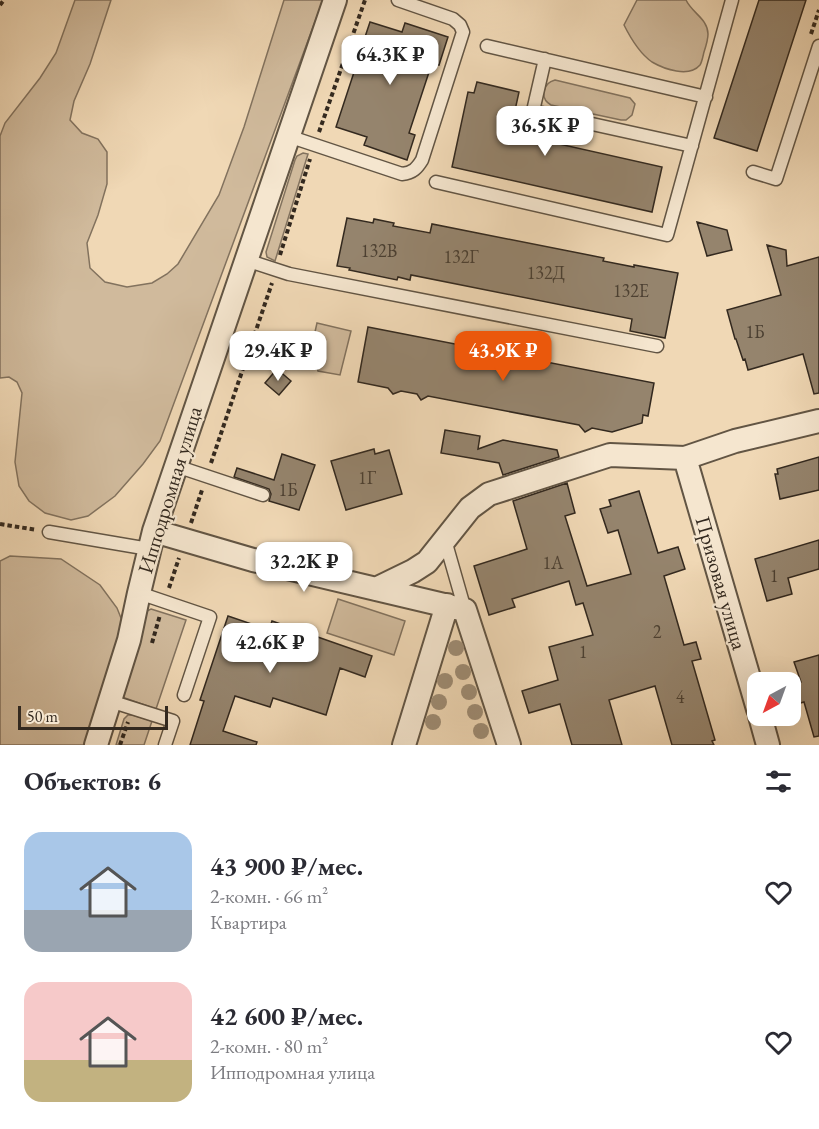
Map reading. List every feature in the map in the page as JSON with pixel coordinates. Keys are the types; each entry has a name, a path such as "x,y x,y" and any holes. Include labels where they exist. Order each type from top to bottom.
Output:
{"street":[{"name":"Ипподромная улица","path":"96,745 129,640 152,540 335,0"},
{"path":"376,589 413,572 427,562 471,508 489,494 610,455 686,458 735,441 819,422"},
{"name":"Призовая улица","path":"686,458 747,672"},
{"path":"152,540 185,540 253,560 456,608"},
{"path":"404,745 456,608"},
{"path":"456,608 509,745"},
{"path":"763,726 768,745"}],"lane":[{"path":"288,136 402,174 417,168 422,160 463,32 460,25 453,19 425,4 398,0"},
{"path":"436,182 667,235 732,0"},
{"path":"487,46 706,97"},
{"path":"753,172 776,179 819,46"},
{"path":"545,59 533,111 692,146"},
{"path":"246,260 289,274 657,346"},
{"path":"176,466 263,495"},
{"path":"49,532 152,540"},
{"path":"445,540 456,608"},
{"path":"139,592 210,617 184,695"},
{"path":"110,701 173,721 165,745"}],"path":[{"path":"0,5 4,0"},
{"path":"152,644 164,601 276,270 314,145 365,0"},
{"path":"0,524 49,532"},
{"path":"120,745 132,708"}],"shaded area":[{"path":"75,0 111,0 90,64 74,101 70,120 82,133 98,139 107,152 107,184 87,243 90,268 105,282 127,287 152,283 178,264 219,195 244,127 284,0 323,0 160,441 115,496 88,516 71,520 45,513 29,501 19,486 15,462 22,393 17,382 9,377 0,378 0,136 5,123 56,53"},
{"path":"637,0 686,0 703,20 707,29 707,41 700,65 690,71 676,71 657,65 643,54 624,25"},
{"path":"555,80 630,98 635,104 632,115 626,120 621,120 551,105 545,99 544,91 548,84"},
{"path":"303,153 308,154 275,261 267,257 266,252 295,160"},
{"path":"317,323 351,331 340,375 318,371 312,345"},
{"path":"10,556 61,559 100,585 117,608 123,623 89,745 0,745 0,561"},
{"path":"338,599 405,621 394,655 327,633"},
{"path":"151,609 186,620 156,709 122,697 145,612"},
{"path":"128,715 152,721 144,745 116,745 124,719"}],"building":[{"path":"759,0 806,0 757,151 714,138"},
{"path":"370,22 402,32 405,23 448,37 439,65 432,63 409,133 415,135 407,160 364,145 367,137 336,127 359,57 355,50 362,46"},
{"path":"477,82 519,92 510,133 662,167 652,212 452,167 468,92 474,93"},
{"path":"347,218 373,223 374,219 394,223 393,226 430,233 432,224 604,258 603,261 678,273 665,338 630,331 632,319 411,275 410,280 398,277 397,280 337,266"},
{"path":"697,222 727,230 732,250 707,256"},
{"path":"767,245 786,250 787,266 819,257 819,393 814,394 803,354 748,370 735,339 727,310 781,295"},
{"path":"368,327 654,383 648,416 643,415 642,423 612,432 592,428 585,432 579,425 428,396 421,400 417,394 401,391 393,394 388,388 358,382"},
{"path":"277,369 291,381 279,395 265,383"},
{"path":"445,430 480,436 478,449 503,440 557,450 559,457 503,475 499,463 441,453"},
{"path":"374,449 375,454 389,450 402,494 346,510 331,461"},
{"path":"282,454 315,465 299,510 269,501 271,494 269,489 234,477 237,468 274,480"},
{"path":"819,457 819,490 780,499 775,474 778,474 777,469"},
{"path":"567,483 575,513 565,516 587,586 631,574 618,530 608,533 600,509 611,506 609,500 639,491 658,553 678,547 685,569 664,576 684,645 696,642 701,659 692,661 715,740 712,741 714,745 672,745 655,686 609,700 622,745 572,745 560,704 529,713 522,691 558,680 549,647 593,635 583,603 576,605 569,581 512,599 515,607 489,615 474,566 527,549 513,501"},
{"path":"819,540 819,569 788,578 792,594 767,601 755,559"},
{"path":"228,616 269,630 272,621 372,656 365,677 340,668 326,715 273,698 270,707 235,696 223,731 257,742 256,745 190,745 204,701 200,700"},
{"path":"819,655 819,736 814,737 804,702 801,703 801,672 798,672 794,662"}]}
